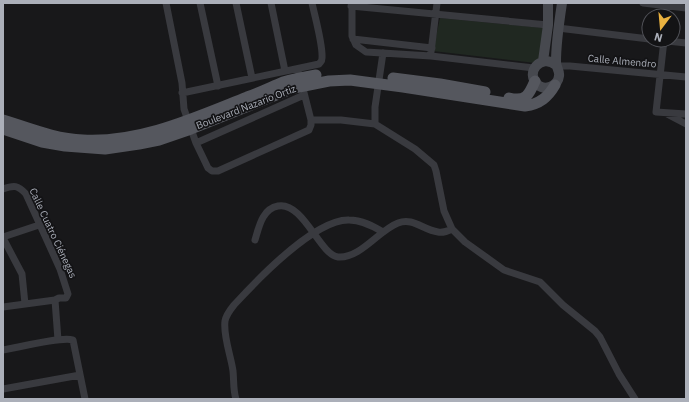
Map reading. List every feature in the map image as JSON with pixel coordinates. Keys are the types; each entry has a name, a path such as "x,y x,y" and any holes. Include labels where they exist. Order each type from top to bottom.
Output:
{"main road":[{"name":"Boulevard Nazario Ortiz","path":"380,80 525,106 533,105 542,101 549,94 555,84"},
{"name":"Boulevard Nazario Ortiz","path":"3,129 50,144 105,149 159,140 190,125 276,95 301,82 380,80 466,88 513,99 526,97 530,93 535,81"},
{"name":"Boulevard Nazario Ortiz","path":"3,120 66,138 96,140 140,135 190,125"}],"street":[{"path":"166,3 182,84 183,105 196,143 208,168 212,171 218,171 306,132 311,128 311,120 301,82 285,71 271,3"},
{"path":"200,3 218,86"},
{"path":"236,3 252,78"},
{"path":"196,143 301,82 316,65 321,62 322,58 312,3"},
{"path":"431,56 437,3"},
{"path":"543,61 548,25 548,3"},
{"path":"557,66 550,62 543,61 539,63 534,68 533,77 535,81 542,87 551,87 555,84 559,77 557,66 558,28 562,3"},
{"path":"643,3 667,4 686,8"},
{"path":"534,68 431,56 366,52 356,45 353,38 352,4 548,25"},
{"path":"558,28 641,38"},
{"path":"353,38 432,48"},
{"path":"662,48 656,112 686,114"},
{"path":"375,124 375,107 383,53"},
{"name":"Calle Almendro","path":"557,66 686,77"},
{"path":"182,93 285,71"},
{"path":"665,112 686,124"},
{"path":"311,120 342,120 375,124 415,149 434,166 438,177 444,211 452,229 465,242 504,270 540,282 563,305 595,331 600,337 619,374 635,399"},
{"name":"Calle Cuatro Ciénegas","path":"3,189 11,185 21,188 26,194 60,269 68,292 66,298 57,299"},
{"path":"255,240 260,223 264,216 276,206 283,206 296,212 328,252 339,257 352,254 369,244 383,232 402,222 416,223 444,233 452,229"},
{"path":"236,399 231,360 224,327 228,312 279,260 319,229 340,221 348,220 365,223 383,232"},
{"path":"25,304 22,274 3,237 39,225"},
{"path":"3,307 57,299 58,340"},
{"path":"3,350 68,338 73,340 85,399"},
{"path":"3,389 80,375"}],"shaded area":[{"path":"440,18 544,28 542,57 535,63 433,51"}]}
